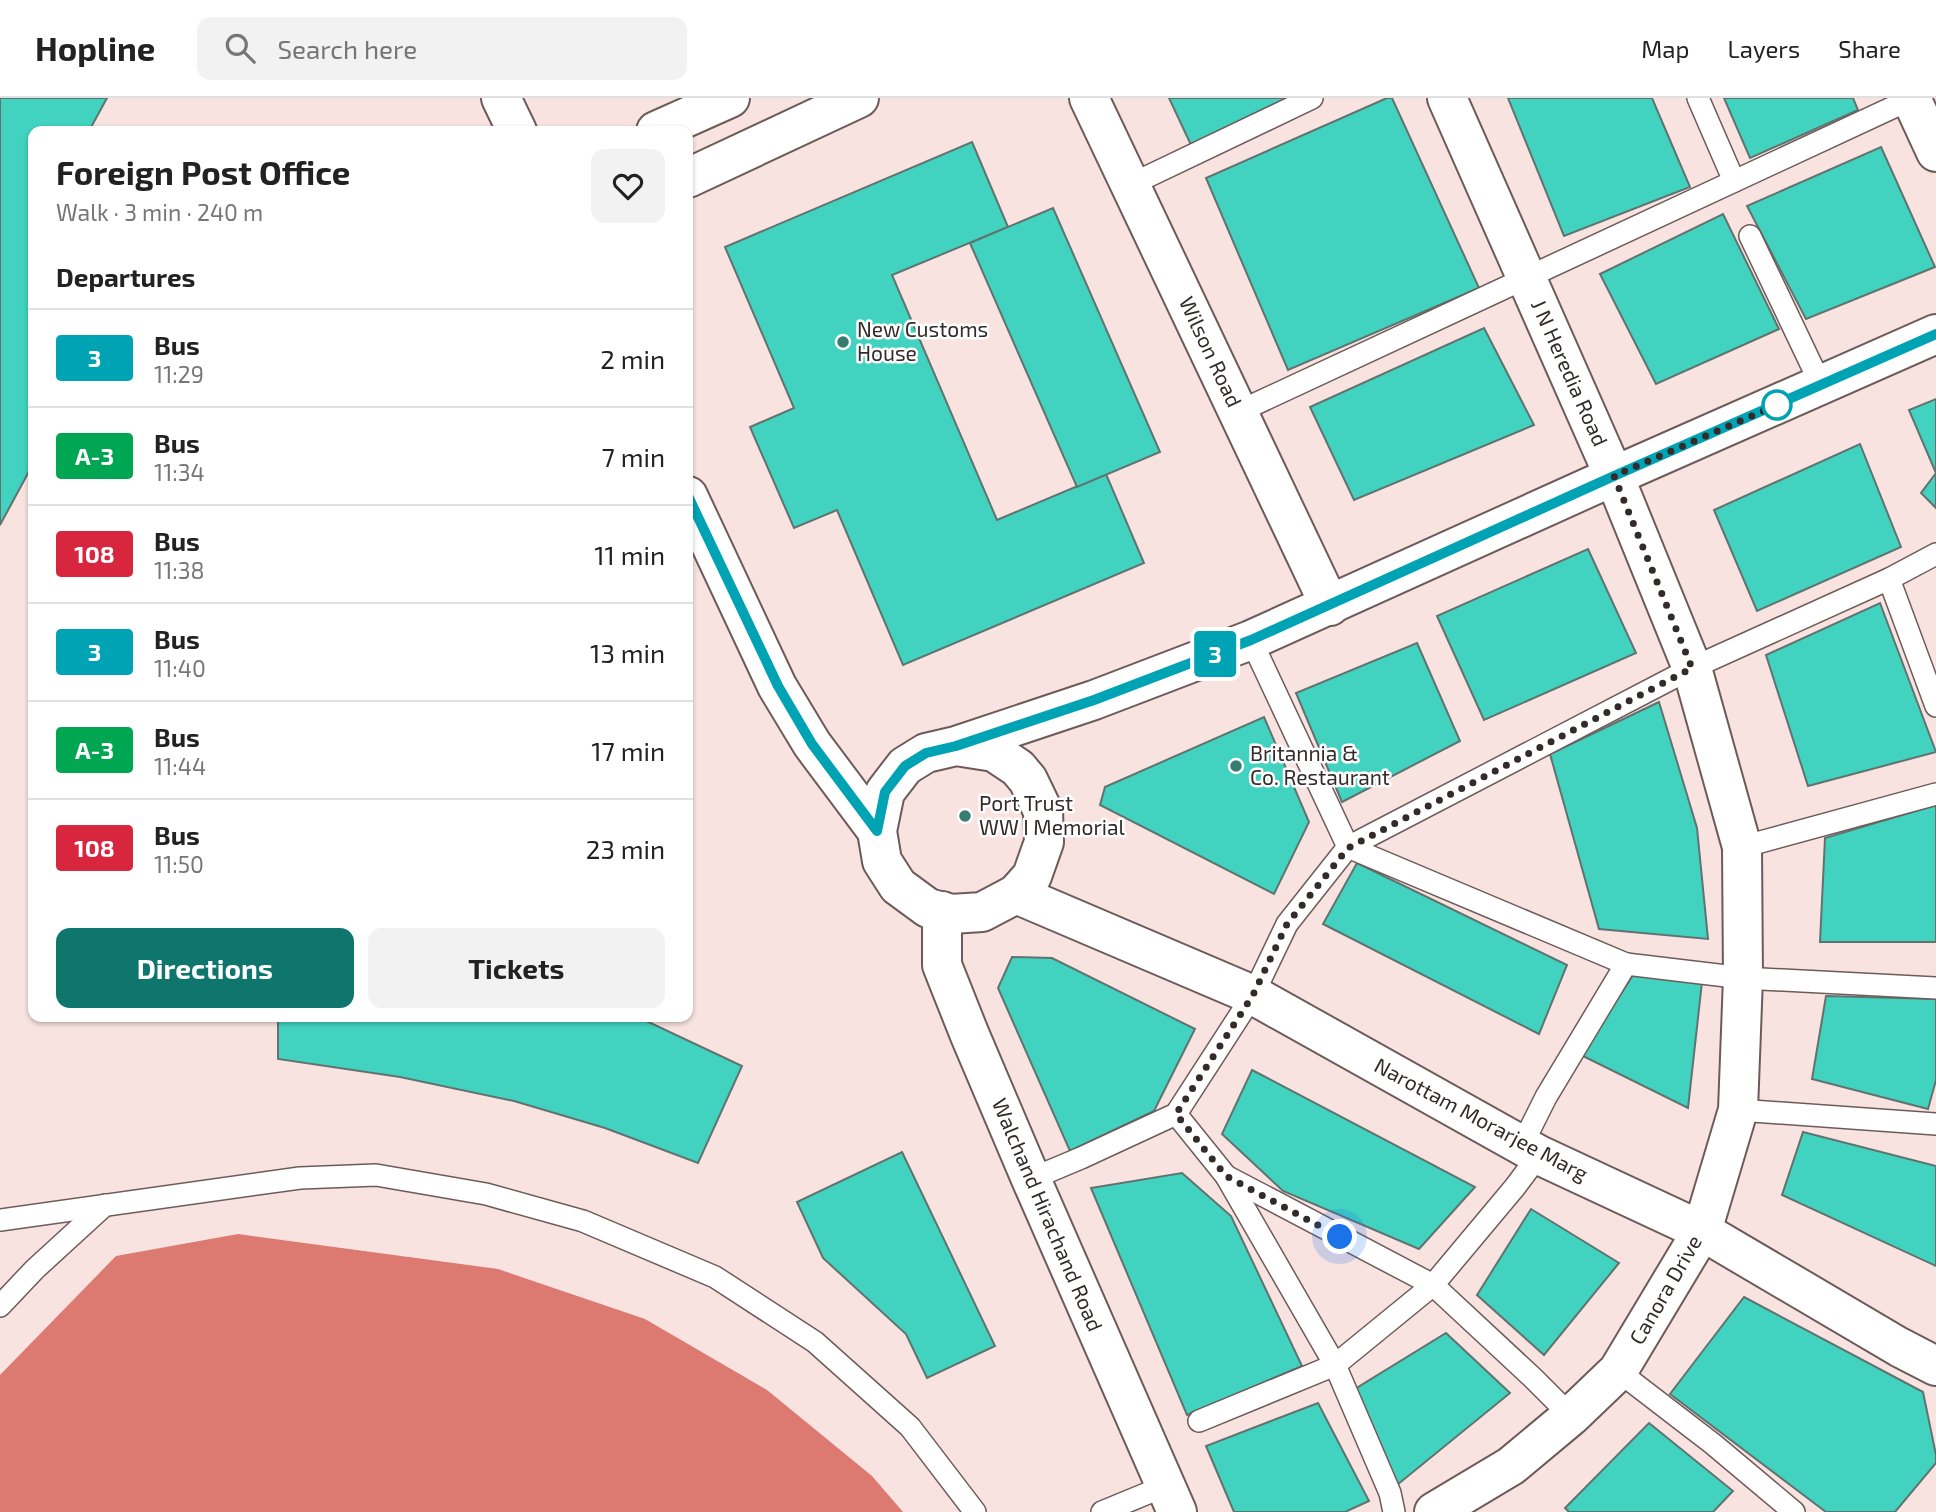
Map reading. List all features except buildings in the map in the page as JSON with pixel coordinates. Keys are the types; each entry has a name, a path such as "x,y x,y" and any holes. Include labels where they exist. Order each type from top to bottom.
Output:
{"street":[{"path":"502,98 515,126"},
{"path":"667,126 730,98"},
{"name":"Wilson Road","path":"1090,98 1329,606"},
{"name":"J N Heredia Road","path":"1447,98 1614,476 1692,668 1742,847 1743,978"},
{"path":"1912,98 1936,152"},
{"path":"693,175 835,103"},
{"path":"956,746 994,752 1018,768 1028,780 1043,811 1044,842 1032,876 1016,894 982,912 951,914 928,908 898,886 883,861 877,831 885,792 905,766 926,753 956,746 1094,700 1251,640 1936,334"},
{"path":"693,507 778,686 812,744 877,831"},
{"name":"Narottam Morarjee Marg","path":"1016,894 1253,995 1531,1150 1702,1231 1936,1366"},
{"name":"Walchand Hirachand Road","path":"942,911 942,965 1031,1179 1171,1499"},
{"name":"Canora Drive","path":"1434,1512 1511,1466 1571,1416 1618,1371 1702,1231 1738,1110 1743,978"}],"lane":[{"path":"1130,185 1312,98"},
{"path":"1698,98 1734,181"},
{"path":"1238,412 1912,98"},
{"path":"1750,236 1821,385"},
{"path":"1031,1179 1176,1114 1253,995 1287,924 1348,848 1692,668 1889,579 1936,554"},
{"path":"1889,579 1936,706"},
{"path":"1251,640 1348,848 1626,964 1743,978 1936,988"},
{"path":"1742,847 1936,794"},
{"path":"1199,1421 1335,1365 1433,1285 1516,1187 1531,1150 1546,1097 1626,964"},
{"path":"1738,1110 1936,1124"},
{"path":"1176,1114 1226,1176 1335,1365 1390,1493 1394,1512"},
{"path":"0,1220 300,1178 376,1175 486,1194 583,1221 715,1278 815,1342 910,1427 975,1512"},
{"path":"1226,1176 1433,1285 1571,1416"},
{"path":"0,1306 35,1269 104,1205"},
{"path":"1618,1371 1713,1444 1794,1512"},
{"path":"1102,1512 1171,1499"}],"shaded area":[{"path":"238,1234 498,1269 645,1319 767,1390 872,1476 903,1512 0,1512 0,1375 116,1256"}],"bus line":[{"name":"3","path":"693,507 778,686 812,744 877,831 885,792 905,766 926,753 956,746 1094,700 1251,640 1936,334"}],"place":[{"name":"New Customs House","path":"843,342"},
{"name":"Britannia & Co. Restaurant","path":"1236,766"},
{"name":"Port Trust WW I Memorial","path":"965,816"}],"route":[{"path":"1340,1237 1226,1176 1176,1114 1253,995 1287,924 1348,848 1692,668 1614,476 1777,405"}]}
